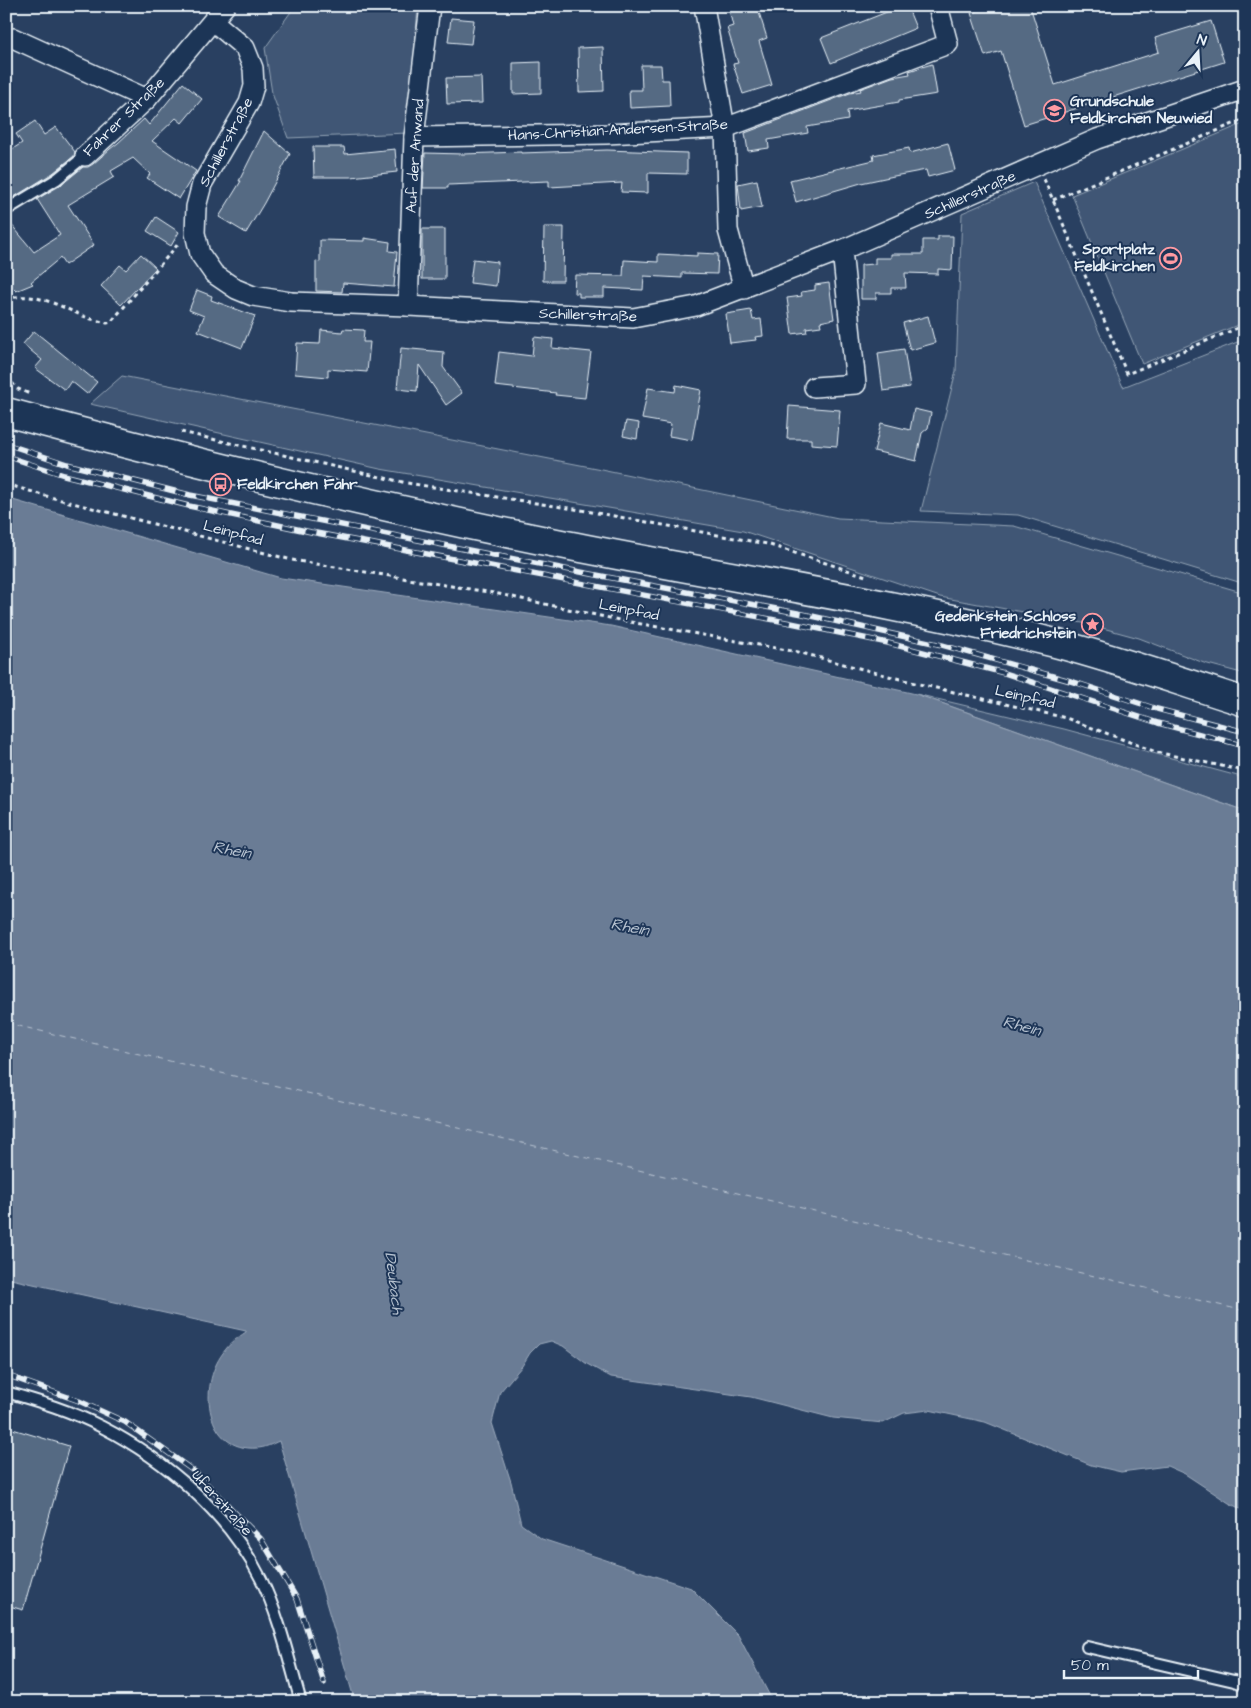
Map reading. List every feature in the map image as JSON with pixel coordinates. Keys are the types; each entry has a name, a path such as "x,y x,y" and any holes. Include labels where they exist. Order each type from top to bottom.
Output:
{"main road":[{"path":"12,400 148,450 408,512 544,541 963,622 1057,644 1245,702"}],"street":[{"name":"Fahrer Straße","path":"85,156 147,99 226,6"},
{"name":"Auf der Anwand","path":"408,306 414,137 430,6"},
{"path":"704,6 725,128 728,230 744,289"},
{"name":"Hans-Christian-Andersen-Straße","path":"414,137 606,134 725,128 948,44 938,6"},
{"name":"Schillerstraße","path":"213,21 245,48 253,68 254,86 249,103 202,184 196,207 195,226 200,254 214,274 236,289 253,296 291,302 633,318 696,306 842,250 1097,139 1245,89"},
{"path":"6,38 13,38 147,99"},
{"path":"814,387 856,384 842,250"}],"lane":[{"name":"Fahrer Straße","path":"6,210 57,179 85,156"},
{"name":"Uferstraße","path":"6,1392 43,1403 102,1426 144,1452 185,1481 243,1548 260,1578 272,1605 301,1702"},
{"path":"1088,1647 1245,1685"}],"path":[{"path":"1245,119 1053,200 1127,374 1245,325"},
{"path":"6,299 22,296 38,298 59,304 83,316 108,323 111,322 195,226"},
{"path":"6,377 12,400"},
{"path":"179,432 407,484 581,510 767,544 869,578"},
{"name":"Leinpfad","path":"6,484 292,560 494,592 619,620 798,652 919,684 1066,718 1156,752 1245,771"}],"shaded area":[{"path":"295,6 418,6 408,133 288,138 272,93 265,48"},
{"name":"Sportplatz Feldkirchen","path":"1245,123 1245,322 1142,364 1072,195"},
{"path":"1034,182 1123,387 1245,339 1245,584 1018,515 921,511 956,371 962,213"},
{"path":"122,376 601,469 838,518 1014,526 1245,593 1245,674 1204,663 1139,638 1088,624 940,597 743,531 380,469 90,404"},
{"path":"916,694 1064,729 1245,778 1245,811"}],"water":[{"path":"6,498 281,578 611,626 916,694 1245,811 1245,1511 1229,1503 1185,1474 1167,1466 1121,1472 1091,1465 985,1422 929,1410 904,1413 883,1423 833,1418 751,1397 611,1377 587,1364 563,1346 551,1341 539,1344 530,1353 522,1366 500,1392 492,1423 511,1482 521,1524 542,1539 691,1588 738,1635 773,1702 355,1702 279,1441 260,1448 240,1446 226,1439 217,1428 211,1414 209,1399 210,1382 215,1367 228,1347 246,1331 6,1278"}],"building":[{"path":"728,6 757,6 767,38 759,41 772,85 743,94 733,64 738,63 727,28 733,26"},
{"path":"902,6 907,6 916,28 831,63 821,38"},
{"path":"993,6 1030,6 1055,85 1159,52 1155,38 1211,21 1224,62 1024,125 1001,51 985,56 971,13"},
{"path":"451,18 474,20 471,44 448,42"},
{"path":"603,47 604,91 579,92 578,48"},
{"path":"541,62 541,93 513,94 513,63"},
{"path":"932,64 937,94 847,111 848,120 807,127 808,133 768,140 769,148 748,151 745,133 850,93 861,91 860,89 892,77 910,74 909,71"},
{"path":"641,65 661,65 662,80 669,80 670,106 630,108 629,90 642,90"},
{"path":"481,77 482,103 447,104 446,78"},
{"path":"183,83 202,99 182,123 176,118 152,141 196,171 179,199 147,178 150,174 133,158 111,171 114,177 68,205 94,245 65,265 60,258 31,282 33,284 16,291 6,281 6,218 34,252 60,235 37,199 61,185 83,167 93,164 144,119 149,125"},
{"path":"35,121 44,135 56,127 75,152 74,156 53,173 6,202 6,153 22,143 16,134"},
{"path":"264,131 290,154 246,233 219,217 241,181 239,181"},
{"path":"948,143 955,170 928,177 926,170 894,176 861,183 796,202 790,180 874,160 873,155 909,148 910,153"},
{"path":"313,147 344,147 345,154 395,149 397,172 351,177 314,177"},
{"path":"607,150 687,153 687,174 648,173 648,193 621,192 622,183 549,187 549,181 448,185 448,188 423,188 425,153 463,154"},
{"path":"757,180 762,207 741,211 738,184"},
{"path":"156,217 179,232 171,246 147,231"},
{"path":"544,227 564,227 563,281 543,281"},
{"path":"422,229 445,229 445,279 422,279"},
{"path":"938,236 953,236 952,270 938,269 938,274 905,273 906,288 891,288 891,293 876,293 876,299 861,299 861,265 875,264 875,258 891,258 891,254 923,254 923,240 938,240"},
{"path":"364,238 390,242 389,251 397,252 394,287 343,283 342,292 316,291 316,261 320,262 320,240 364,241"},
{"path":"697,253 718,254 717,274 682,273 682,278 644,276 643,290 604,288 604,297 579,297 579,293 574,293 575,275 623,276 624,260 658,262 658,254 697,256"},
{"path":"141,254 156,268 121,305 101,286 120,265 126,270"},
{"path":"473,259 498,262 496,286 470,283"},
{"path":"829,283 834,319 820,322 821,326 806,328 807,332 792,334 787,298 802,296 801,292 815,290 815,285"},
{"path":"197,290 212,296 211,300 255,316 242,348 198,331 204,316 189,310"},
{"path":"751,310 753,320 761,319 763,336 755,337 756,340 730,343 726,314"},
{"path":"928,316 935,343 910,350 903,323"},
{"path":"343,329 364,330 363,342 370,342 367,372 328,369 328,377 295,374 297,343 320,344 321,330 342,332"},
{"path":"34,331 97,382 87,394 71,381 65,390 35,368 42,360 23,344"},
{"path":"534,337 553,339 552,348 591,352 585,398 495,386 499,352 532,356"},
{"path":"401,348 444,352 443,367 462,393 446,405 419,365 417,391 397,389"},
{"path":"904,349 910,387 883,391 878,353"},
{"path":"676,385 701,390 692,440 669,436 671,424 642,419 648,388 675,392"},
{"path":"789,406 840,410 837,446 811,444 811,439 787,439"},
{"path":"914,409 931,413 928,428 922,433 916,461 874,451 881,423 910,430"},
{"path":"626,421 639,423 637,439 623,436"},
{"path":"6,1427 69,1446 23,1610 6,1605"}],"ferry route":[{"path":"6,1023 1245,1311"}],"railway":[{"path":"6,444 67,464 190,495 803,614 942,645 1074,682 1157,709 1245,732"},
{"path":"6,456 64,475 189,506 311,532 888,643 1004,673 1158,723 1245,746"},
{"path":"6,1375 79,1401 125,1422 195,1472 261,1539 297,1599 324,1683"}],"place":[{"name":"Grundschule Feldkirchen Neuwied","path":"1054,110"},
{"name":"Sportplatz Feldkirchen","path":"1171,258"},
{"name":"Feldkirchen Fahr","path":"221,484"},
{"name":"Gedenkstein Schloss Friedrichstein","path":"1092,625"}],"water label":[{"name":"Rhein","path":"232,850"},
{"name":"Rhein","path":"630,927"},
{"name":"Rhein","path":"1022,1026"},
{"name":"Deubach","path":"394,1283"}]}
